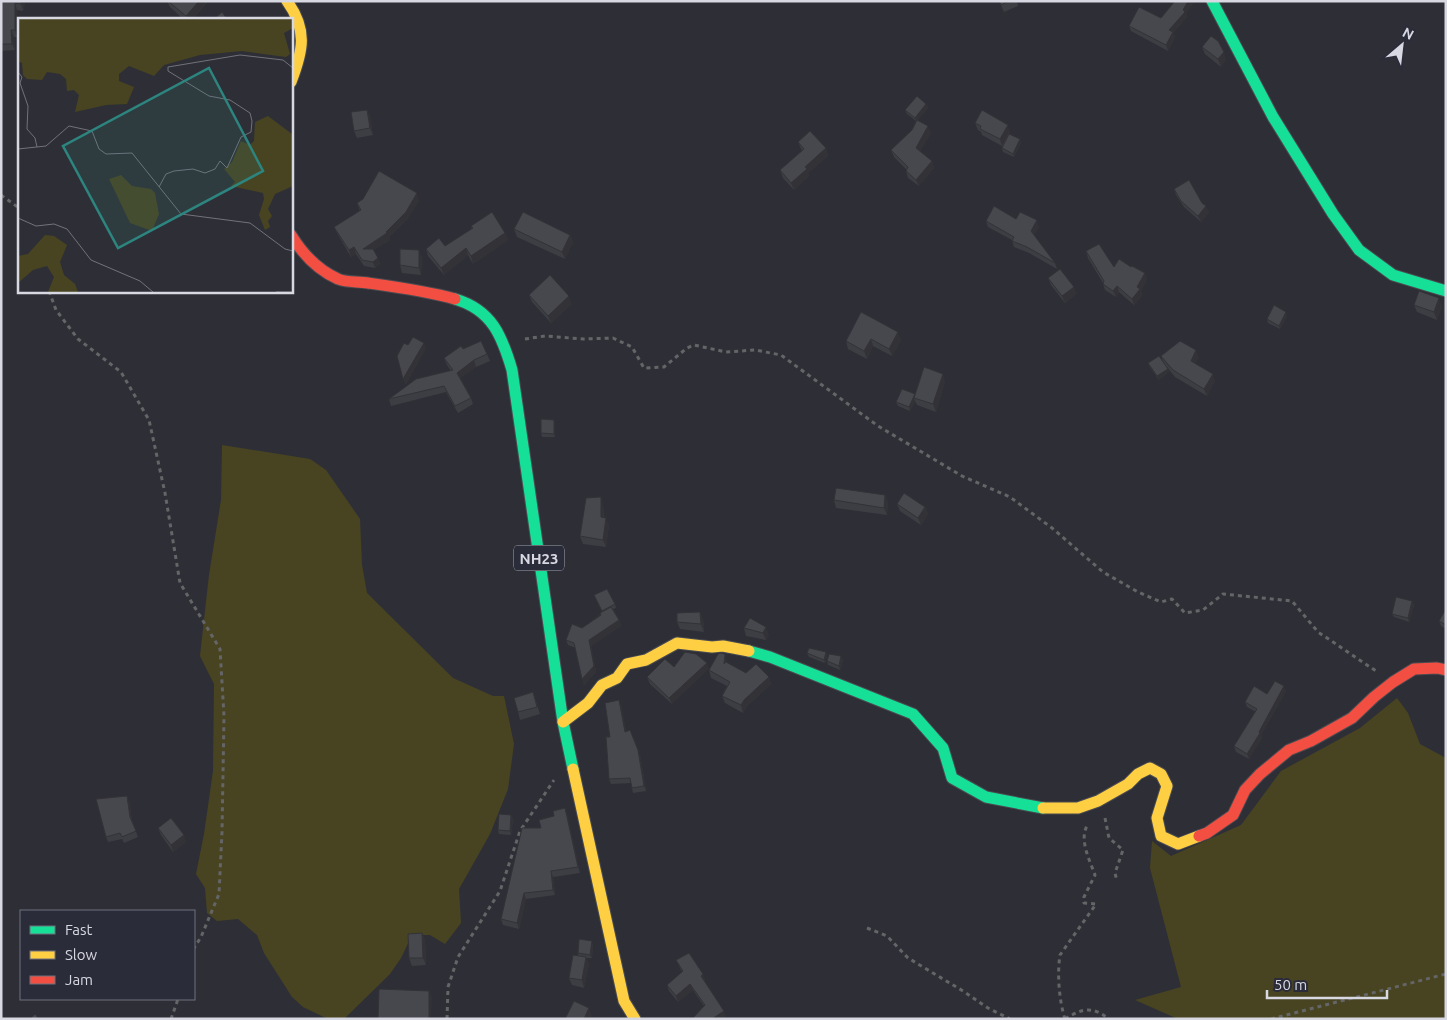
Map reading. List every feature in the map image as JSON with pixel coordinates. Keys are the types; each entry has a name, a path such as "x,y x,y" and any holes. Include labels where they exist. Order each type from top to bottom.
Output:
{"street":[{"path":"287,1 299,18 302,40 300,61 292,80"},
{"path":"1212,1 1273,117 1333,214 1360,250 1393,276 1446,291"},
{"name":"NH23","path":"292,237 315,265 344,281 372,283 449,296 475,308 496,326 505,342 512,370 563,722 624,1001 635,1019"},
{"path":"563,722 588,703 602,685 617,678 627,664 646,660 677,643 712,647 723,646 755,652 913,714 943,748 952,778 986,797 1041,808 1078,808 1113,793 1128,784 1138,774 1150,768 1161,774 1167,786 1158,818 1161,836 1178,844 1207,833 1233,815 1246,790 1260,774 1289,750 1311,741 1352,718 1392,682 1414,669 1437,668 1446,670"}],"path":[{"path":"1,196 18,207"},
{"path":"49,292 56,310 78,338 121,372 149,420 165,494 180,583 220,649 224,716 219,894 201,937 195,946"},
{"path":"505,342 545,336 613,338 632,347 644,368 664,367 687,348 694,345 726,352 755,350 781,355 878,426 962,476 1010,497 1052,528 1103,572 1138,592 1161,602 1172,599 1185,613 1203,610 1223,594 1292,601 1318,632 1392,682"},
{"path":"447,1019 448,987 458,957 500,891 520,831 558,774"},
{"path":"1098,818 1105,818 1109,838 1123,850 1115,873 1117,881"},
{"path":"1088,823 1084,829 1084,839 1095,875 1084,897 1084,903 1096,904 1060,955 1062,1008 1065,1019 1073,1014 1092,1009 1109,1019"},
{"path":"867,928 887,936 908,958 964,991 988,1008 1010,1019"},
{"path":"1271,1019 1446,974"},
{"path":"171,1019 178,1000"}],"shaded area":[{"path":"222,445 310,459 326,470 360,519 362,565 367,593 453,678 493,696 504,696 514,744 508,789 490,834 459,889 461,923 445,944 430,935 412,935 401,958 390,974 344,1019 328,1019 303,1007 292,997 264,953 257,935 238,919 217,921 207,913 205,888 196,874 213,771 214,684 200,656 209,575 221,500"},
{"path":"1397,698 1408,713 1420,744 1446,758 1446,1019 1178,1019 1135,1000 1181,987 1150,868 1152,841 1171,856 1241,825 1281,771 1360,728"}],"building":[{"path":"1,1 21,1 21,4 15,3 15,30 11,30 12,44 1,44"},
{"path":"168,1 199,1 186,16"},
{"path":"999,1 1009,1 1001,5"},
{"path":"1175,1 1188,1 1183,10 1185,12 1169,30 1173,32 1166,45 1129,26 1139,7 1161,18"},
{"path":"222,12 226,18 215,18"},
{"path":"1211,36 1218,41 1224,52 1218,59 1202,47"},
{"path":"917,96 926,104 915,118 905,110"},
{"path":"367,110 370,128 354,131 351,112"},
{"path":"982,110 1008,125 1000,139 980,129 981,126 975,123"},
{"path":"917,120 928,126 916,148 932,161 916,180 906,171 908,167 891,150 912,130"},
{"path":"810,131 826,148 791,183 780,170 804,149 798,142"},
{"path":"1009,134 1020,139 1013,154 1002,148"},
{"path":"379,171 417,193 406,212 387,233 363,249 373,249 378,258 373,262 362,260 354,247 349,250 334,227 361,210 357,203 363,199"},
{"path":"1189,180 1202,203 1206,206 1198,216 1181,201 1174,189"},
{"path":"994,206 1016,219 1020,212 1037,220 1031,231 1055,263 1012,241 1014,237 986,221"},
{"path":"492,212 505,233 471,256 466,248 441,268 426,249 439,238 445,246 473,228 471,226"},
{"path":"523,212 570,235 562,252 514,229"},
{"path":"1099,244 1114,267 1119,259 1145,273 1137,287 1140,289 1132,299 1117,286 1113,291 1103,284 1104,281 1086,251"},
{"path":"400,249 419,250 419,268 400,265"},
{"path":"1060,269 1074,287 1062,296 1048,278"},
{"path":"550,275 569,296 548,316 529,295"},
{"path":"1419,291 1439,298 1434,312 1414,305"},
{"path":"1274,305 1286,312 1279,326 1267,319"},
{"path":"861,312 898,332 889,349 871,339 864,351 846,341"},
{"path":"413,337 424,343 403,379 397,356 404,343 408,345"},
{"path":"481,341 487,354 474,360 457,373 471,398 455,406 444,386 389,399 416,379 453,370 444,358 461,346 463,349"},
{"path":"1180,341 1196,350 1191,361 1213,374 1204,389 1173,370 1161,356"},
{"path":"1159,356 1168,369 1157,376 1148,363"},
{"path":"924,367 943,374 933,404 914,398"},
{"path":"902,389 915,394 909,407 896,402"},
{"path":"541,419 554,420 554,434 541,433"},
{"path":"836,488 885,495 884,508 834,500"},
{"path":"904,493 925,507 918,518 897,504"},
{"path":"601,497 601,517 606,518 603,540 580,536 586,498"},
{"path":"607,589 615,604 602,611 594,595"},
{"path":"1396,597 1412,601 1408,618 1392,614"},
{"path":"611,607 619,620 589,640 594,666 582,679 574,643 566,640 572,624 582,628 601,615 600,613"},
{"path":"1446,609 1446,625 1439,621"},
{"path":"700,612 701,624 677,622 677,613"},
{"path":"750,618 766,627 763,633 744,628"},
{"path":"809,648 826,652 824,660 807,653"},
{"path":"685,652 696,654 707,663 669,698 647,677 665,659 674,667"},
{"path":"720,653 725,654 724,664 726,662 746,673 756,664 769,677 741,705 722,696 730,682 709,670"},
{"path":"829,654 841,656 839,666 827,661"},
{"path":"1275,681 1284,686 1247,754 1234,746 1257,709 1245,702 1254,686 1267,694"},
{"path":"533,692 537,707 518,712 514,698"},
{"path":"619,700 625,732 630,730 638,750 644,786 632,788 630,778 609,779 606,737 610,737 605,703"},
{"path":"127,796 130,817 136,831 122,837 120,833 106,837 96,799"},
{"path":"565,808 578,867 551,871 553,890 524,893 517,923 501,919 522,828 541,828 539,820 554,816 553,811"},
{"path":"499,814 511,815 510,831 498,830"},
{"path":"171,818 184,835 171,845 158,828"},
{"path":"422,933 423,958 409,958 408,934"},
{"path":"579,939 592,941 590,955 578,953"},
{"path":"689,953 703,974 701,976 724,1011 712,1019 692,1019 705,1005 690,984 676,996 667,985 683,971 676,960"},
{"path":"573,955 586,957 582,980 569,978"},
{"path":"379,989 429,991 429,1019 378,1019"},
{"path":"574,1001 589,1008 584,1019 565,1019"},
{"path":"35,1014 39,1019 30,1019"}],"traffic: fast":[{"path":"1212,1 1273,117 1333,214 1359,250 1393,275 1446,291"},
{"path":"455,299 468,304 487,317 499,335 512,370 563,722 573,769"},
{"path":"749,651 770,657 913,714 943,748 952,778 986,797 1043,808"}],"traffic: slow":[{"path":"287,1 294,12 301,31 301,50 292,79"},
{"path":"563,722 588,703 602,685 617,678 627,664 646,660 677,643 712,647 723,646 749,651"},
{"path":"1043,808 1078,808 1098,801 1128,784 1138,774 1150,768 1161,774 1167,786 1157,818 1161,836 1178,844 1199,836"},
{"path":"573,769 624,1001 635,1019"}],"traffic: jam":[{"path":"292,236 311,260 324,271 338,279 412,290 455,299"},
{"path":"1199,836 1207,833 1233,815 1245,790 1260,774 1289,750 1311,741 1352,718 1374,697 1414,669 1437,668 1446,670"}]}
